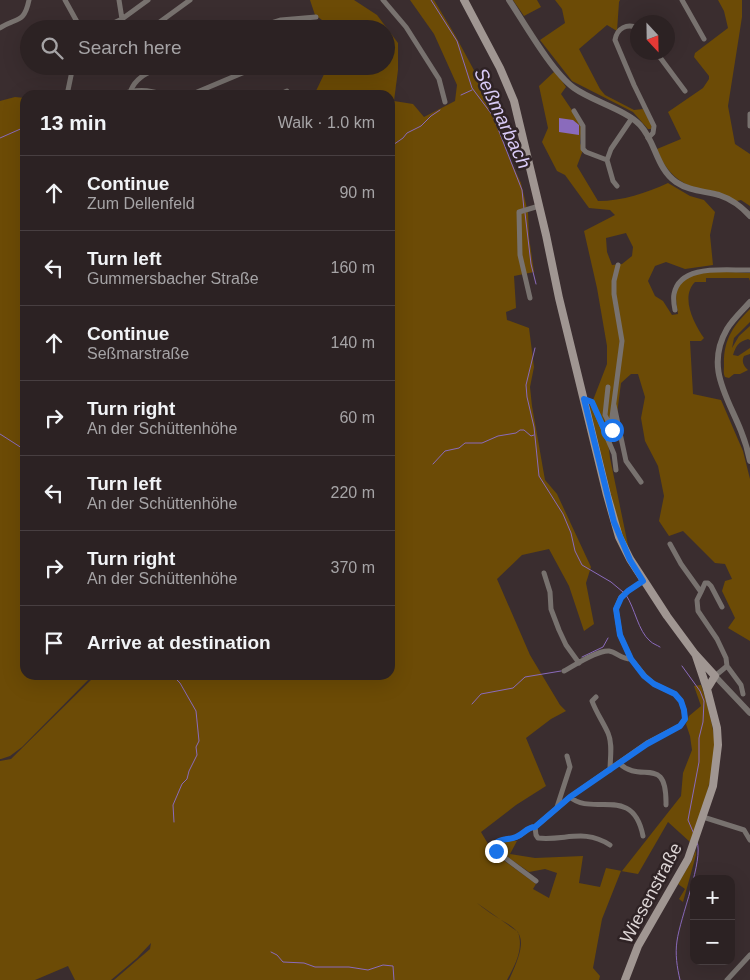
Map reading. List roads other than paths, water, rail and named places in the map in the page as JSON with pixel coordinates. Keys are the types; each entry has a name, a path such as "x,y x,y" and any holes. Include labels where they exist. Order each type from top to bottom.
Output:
{"main road":[{"path":"465,1 511,91 559,298 608,500 619,537 643,581 695,654 715,676 707,689"},
{"name":"Wiesenstraße","path":"624,980 638,946 681,873 693,848 713,786 718,745 717,728 707,689 695,654"}],"street":[{"path":"0,28 25,16 30,0"},
{"path":"65,0 76,20"},
{"path":"119,0 122,18"},
{"path":"118,20 148,0"},
{"path":"162,20 190,0"},
{"path":"383,0 406,28 439,79 445,102"},
{"path":"509,0 544,52 569,84 602,104 632,118 642,127 661,166 677,183 692,190 727,198 750,216"},
{"path":"682,0 704,39"},
{"path":"281,20 316,17"},
{"path":"630,26 624,27 618,32 615,40 654,126 653,133 648,138"},
{"path":"662,60 685,91"},
{"path":"68,90 71,75"},
{"path":"144,75 135,82 131,90 145,90"},
{"path":"202,90 238,75"},
{"path":"574,111 583,126 583,149 607,160"},
{"path":"750,114 750,126"},
{"path":"617,186 613,180 607,160 611,149 632,118"},
{"path":"530,298 520,255 519,212 539,206"},
{"path":"608,438 612,436 622,341 614,294 614,281 618,265"},
{"path":"675,310 674,294 680,282 693,273 702,271 750,270"},
{"path":"750,302 731,323 719,346 718,371 723,392 743,436 750,461"},
{"path":"608,387 605,415 612,430"},
{"path":"584,399 592,402 614,454 616,470"},
{"path":"614,405 626,461 641,482"},
{"path":"670,544 681,564 701,592"},
{"path":"544,573 550,592 551,609 559,630 566,645 579,663"},
{"path":"536,881 496,851 496,843 499,840 515,838 531,827 535,827 570,797 647,744 680,726 685,719 681,701 675,694 654,684 644,676 631,659 620,635 616,609 621,598 643,581"},
{"path":"722,607 711,586 705,583 697,600 698,611 717,639 727,661 726,666 715,676 750,713"},
{"path":"564,671 602,652 611,651 624,659 631,659"},
{"path":"726,666 741,685 743,694"},
{"path":"596,697 592,701 608,735 610,770"},
{"path":"557,807 570,766 567,756"},
{"path":"619,764 625,769 653,772 658,775 665,785 666,805"},
{"path":"570,797 579,802 617,805 626,808 638,819 643,836"},
{"path":"703,817 744,830 750,840"},
{"path":"535,827 538,838 588,836 600,839 610,845"},
{"path":"727,980 750,955"}],"waterway":[{"name":"Seßmarbach","path":"431,0 457,41 472,88 493,116 522,190 524,209"},
{"path":"461,95 472,90"},
{"path":"395,144 440,110"},
{"path":"0,138 20,129"},
{"name":"Seßmarbach","path":"525,213 531,264 536,284"},
{"name":"Seßmarbach","path":"535,348 526,385 534,427 539,476 563,514 571,533 575,551 582,565 611,582 623,592"},
{"path":"433,464 445,451 459,448 465,443 482,443 498,436 516,433 520,430 524,430 531,436 534,435"},
{"path":"0,434 20,447"},
{"name":"Seßmarbach","path":"626,595 642,631 651,642 660,647"},
{"path":"582,657 603,647 608,638"},
{"name":"Seßmarbach","path":"682,666 700,691 704,701 703,722 699,738 699,762 688,820 694,834"},
{"path":"472,704 481,694 513,688 525,677 561,671"},
{"path":"174,822 173,805 197,755 196,747 199,741 196,711 177,680"},
{"name":"Seßmarbach","path":"680,980 676,951 677,941 695,875 697,842"},
{"path":"271,952 277,955 283,962 304,963 315,967 349,967 368,970 383,965 393,966 394,980"}]}
